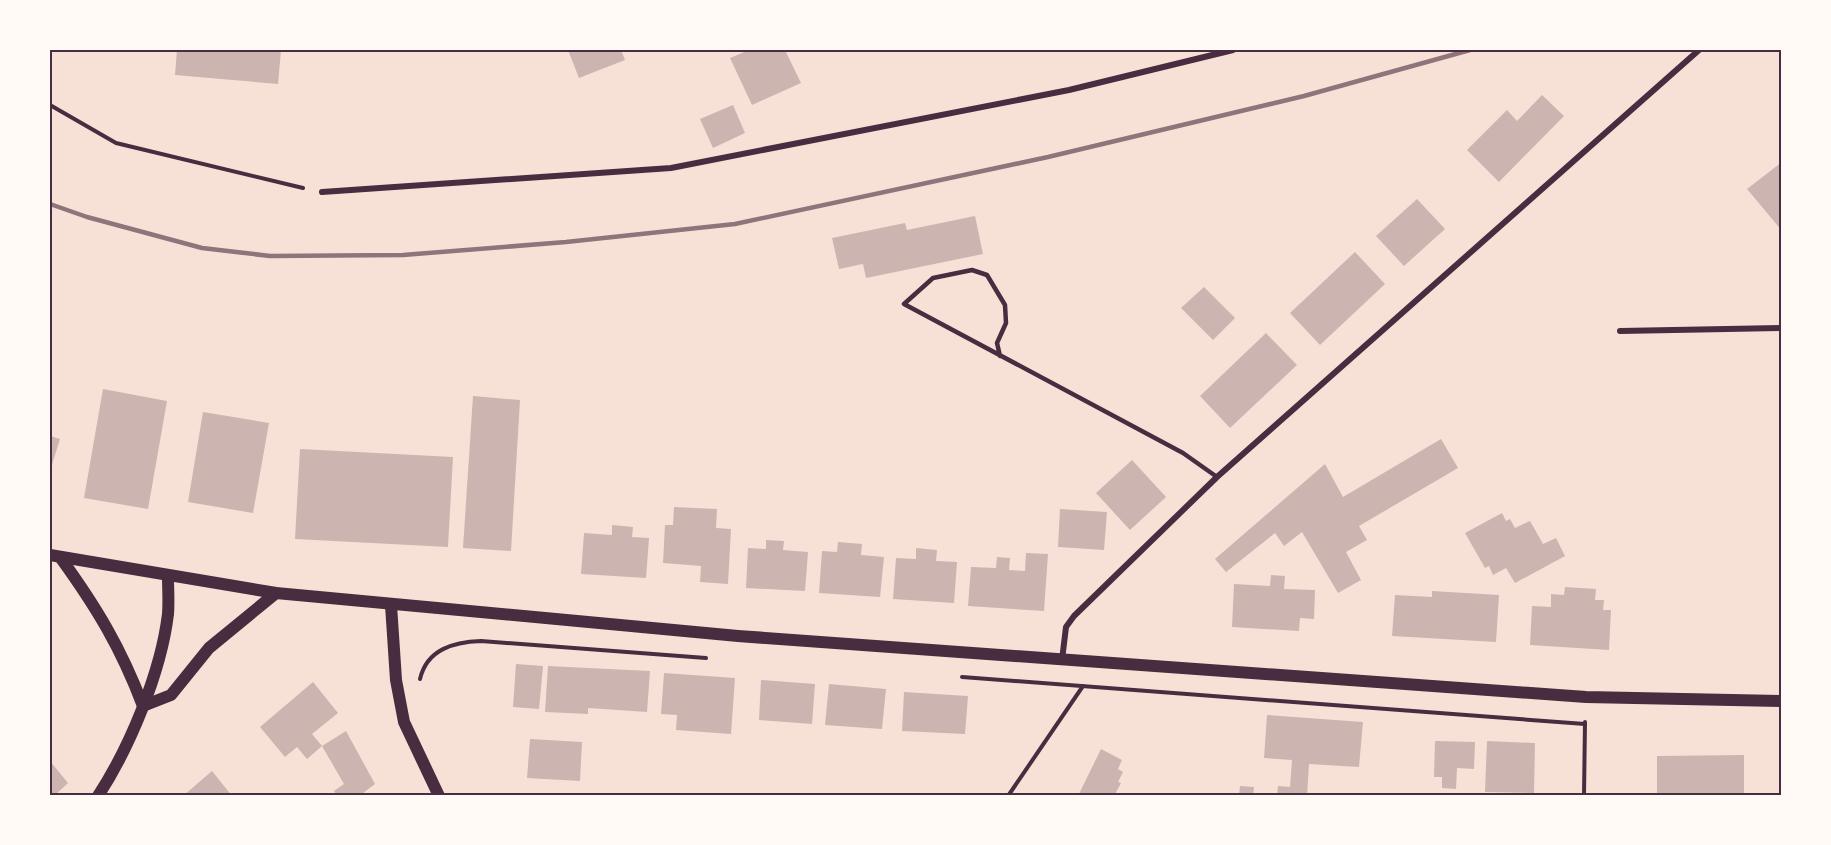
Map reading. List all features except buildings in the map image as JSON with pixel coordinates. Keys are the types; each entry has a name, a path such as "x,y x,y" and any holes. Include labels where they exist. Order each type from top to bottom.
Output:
{"main road":[{"path":"55,556 168,577 276,593 738,636 1586,697 1782,701"},
{"path":"55,556 119,648 143,706"},
{"path":"99,795 118,766 143,706 168,614 168,577"},
{"path":"143,706 171,695 209,648 276,593"},
{"path":"391,605 396,680 404,722 438,795"}],"street":[{"path":"322,192 671,168 1069,90 1233,50"},
{"path":"1062,661 1066,627 1074,616 1217,477 1699,50"},
{"path":"1620,331 1782,328"}],"lane":[{"path":"1000,356 997,343 1006,323 1005,305 987,275 972,270 933,278 904,304 1000,356 1183,453 1217,477"}],"path":[{"path":"50,105 116,142 322,192"},
{"path":"419,687 427,662 438,651 460,642 481,641 717,658"},
{"path":"953,676 1585,724"},
{"path":"1008,795 1083,686"},
{"path":"1584,795 1586,697"}],"railway":[{"path":"50,204 87,217 202,248 270,256 403,255 566,242 735,224 1048,157 1304,96 1470,50"}]}
